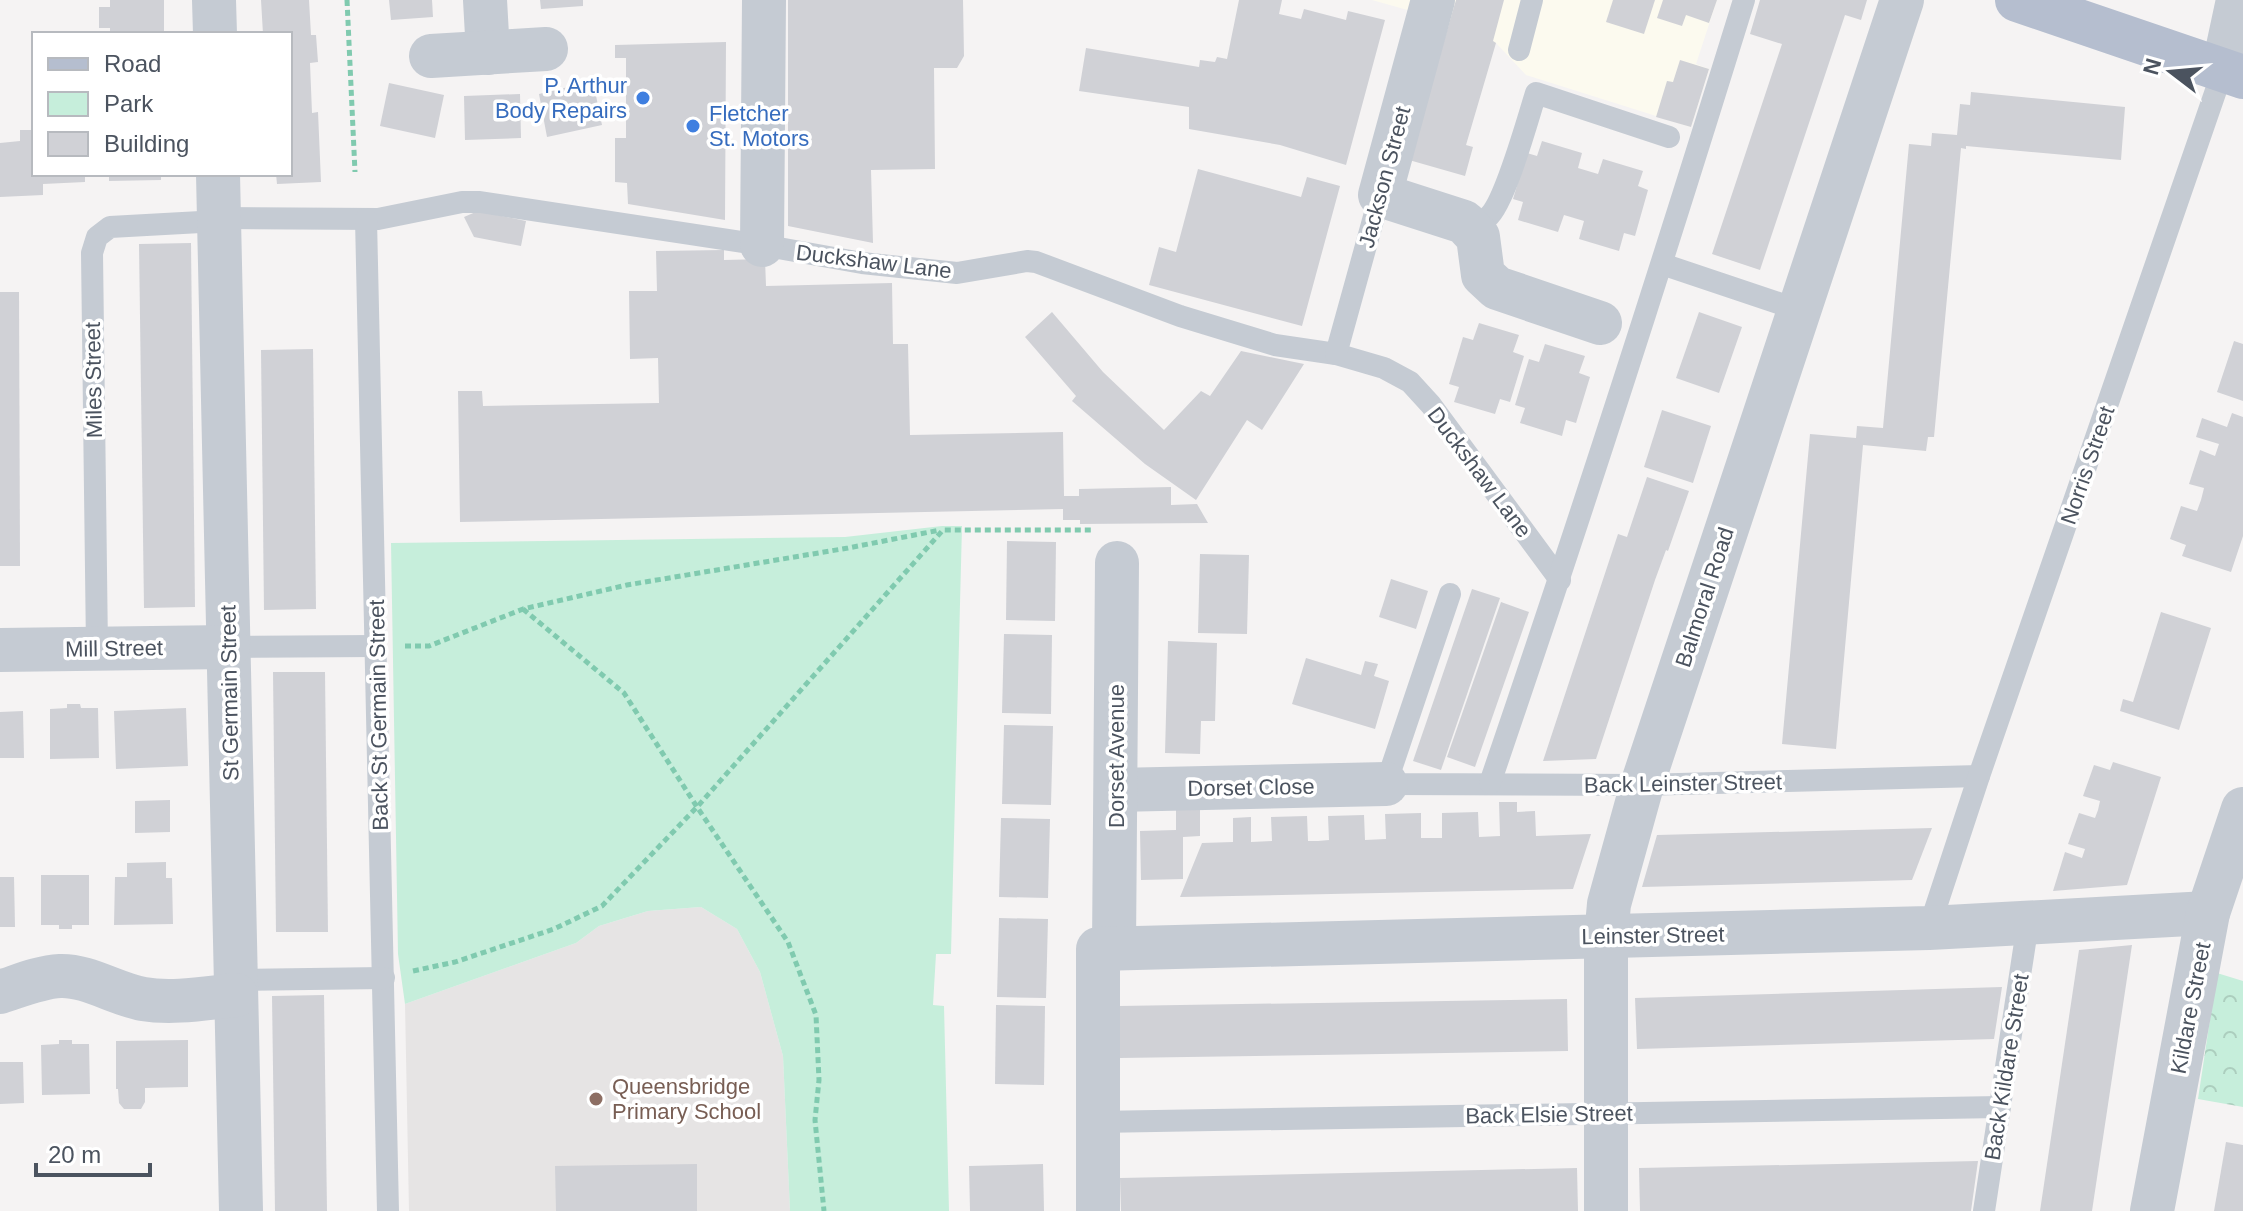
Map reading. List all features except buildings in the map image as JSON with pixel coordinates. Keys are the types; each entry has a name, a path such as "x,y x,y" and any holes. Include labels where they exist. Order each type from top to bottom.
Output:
{"main road":[{"path":"2017,0 2233,73"}],"street":[{"path":"214,0 215,32"},
{"path":"485,0 488,53"},
{"path":"762,245 764,0"},
{"name":"Jackson Street","path":"1380,195 1433,0"},
{"name":"Balmoral Road","path":"1606,1211 1606,937 1609,904 1642,785 1902,0"},
{"name":"Norris Street","path":"2233,73 2238,0"},
{"path":"431,56 546,49"},
{"name":"St Germain Street","path":"218,176 241,1211"},
{"path":"1380,195 1464,222 1478,237 1483,275 1497,288 1600,323"},
{"name":"Dorset Avenue","path":"1098,1211 1097,1122 1116,790 1117,563"},
{"name":"Mill Street","path":"0,650 228,647"},
{"name":"Dorset Close","path":"1116,790 1386,784"},
{"name":"Kildare Street","path":"2152,1211 2208,913 2243,809"},
{"name":"Leinster Street","path":"1106,949 1929,928 2208,913"},
{"path":"0,992 62,976 76,977 120,994 162,1001 236,988"}],"lane":[{"path":"1519,50 1532,0"},
{"path":"1490,783 1560,580 1744,0"},
{"name":"Norris Street","path":"1929,928 1979,776 2233,73"},
{"path":"1464,222 1480,221 1489,216 1501,200 1536,93 1669,137"},
{"name":"Jackson Street","path":"1336,354 1380,195"},
{"name":"Duckshaw Lane","path":"219,220 378,219 462,202 480,202 862,263 957,273 1036,262 1180,316 1275,345 1336,354 1384,368 1410,382 1431,405 1560,580"},
{"name":"Back St Germain Street","path":"366,219 388,1211"},
{"name":"Miles Street","path":"97,649 92,253 97,237 110,227 219,220"},
{"path":"1662,264 1799,310"},
{"path":"1386,784 1450,594"},
{"path":"228,647 376,646"},
{"name":"Back Leinster Street","path":"1386,784 1642,785 1979,776"},
{"name":"Back Kildare Street","path":"1984,1211 2028,923"},
{"path":"236,988 384,978"},
{"name":"Back Elsie Street","path":"1097,1122 2000,1107"}],"path":[{"path":"347,0 355,172"},
{"path":"376,646 429,646 523,609 627,585 943,530 1117,529 1117,563"},
{"path":"384,978 455,962 554,929 602,906 697,807 943,530"},
{"path":"523,609 624,693 788,942 816,1015 819,1080 815,1120 824,1211"}],"shaded area":[{"path":"1372,0 1717,0 1696,64 1709,69 1691,127 1526,75 1496,43 1448,29 1443,20"},
{"name":"Queensbridge Primary School","path":"701,907 737,929 760,972 783,1056 790,1211 409,1211 405,1004 576,943 599,926 648,911"}],"green space":[{"path":"962,526 951,954 936,954 933,1005 944,1006 949,1211 790,1211 783,1056 760,972 737,929 701,907 648,911 599,926 576,943 405,1004 398,954 391,543 845,537"},
{"path":"2217,973 2243,981 2243,1107 2198,1099"}],"place":[{"name":"P. Arthur Body Repairs","path":"643,98"},
{"name":"Fletcher St. Motors","path":"693,126"},
{"name":"Queensbridge Primary School","path":"596,1099"}]}
